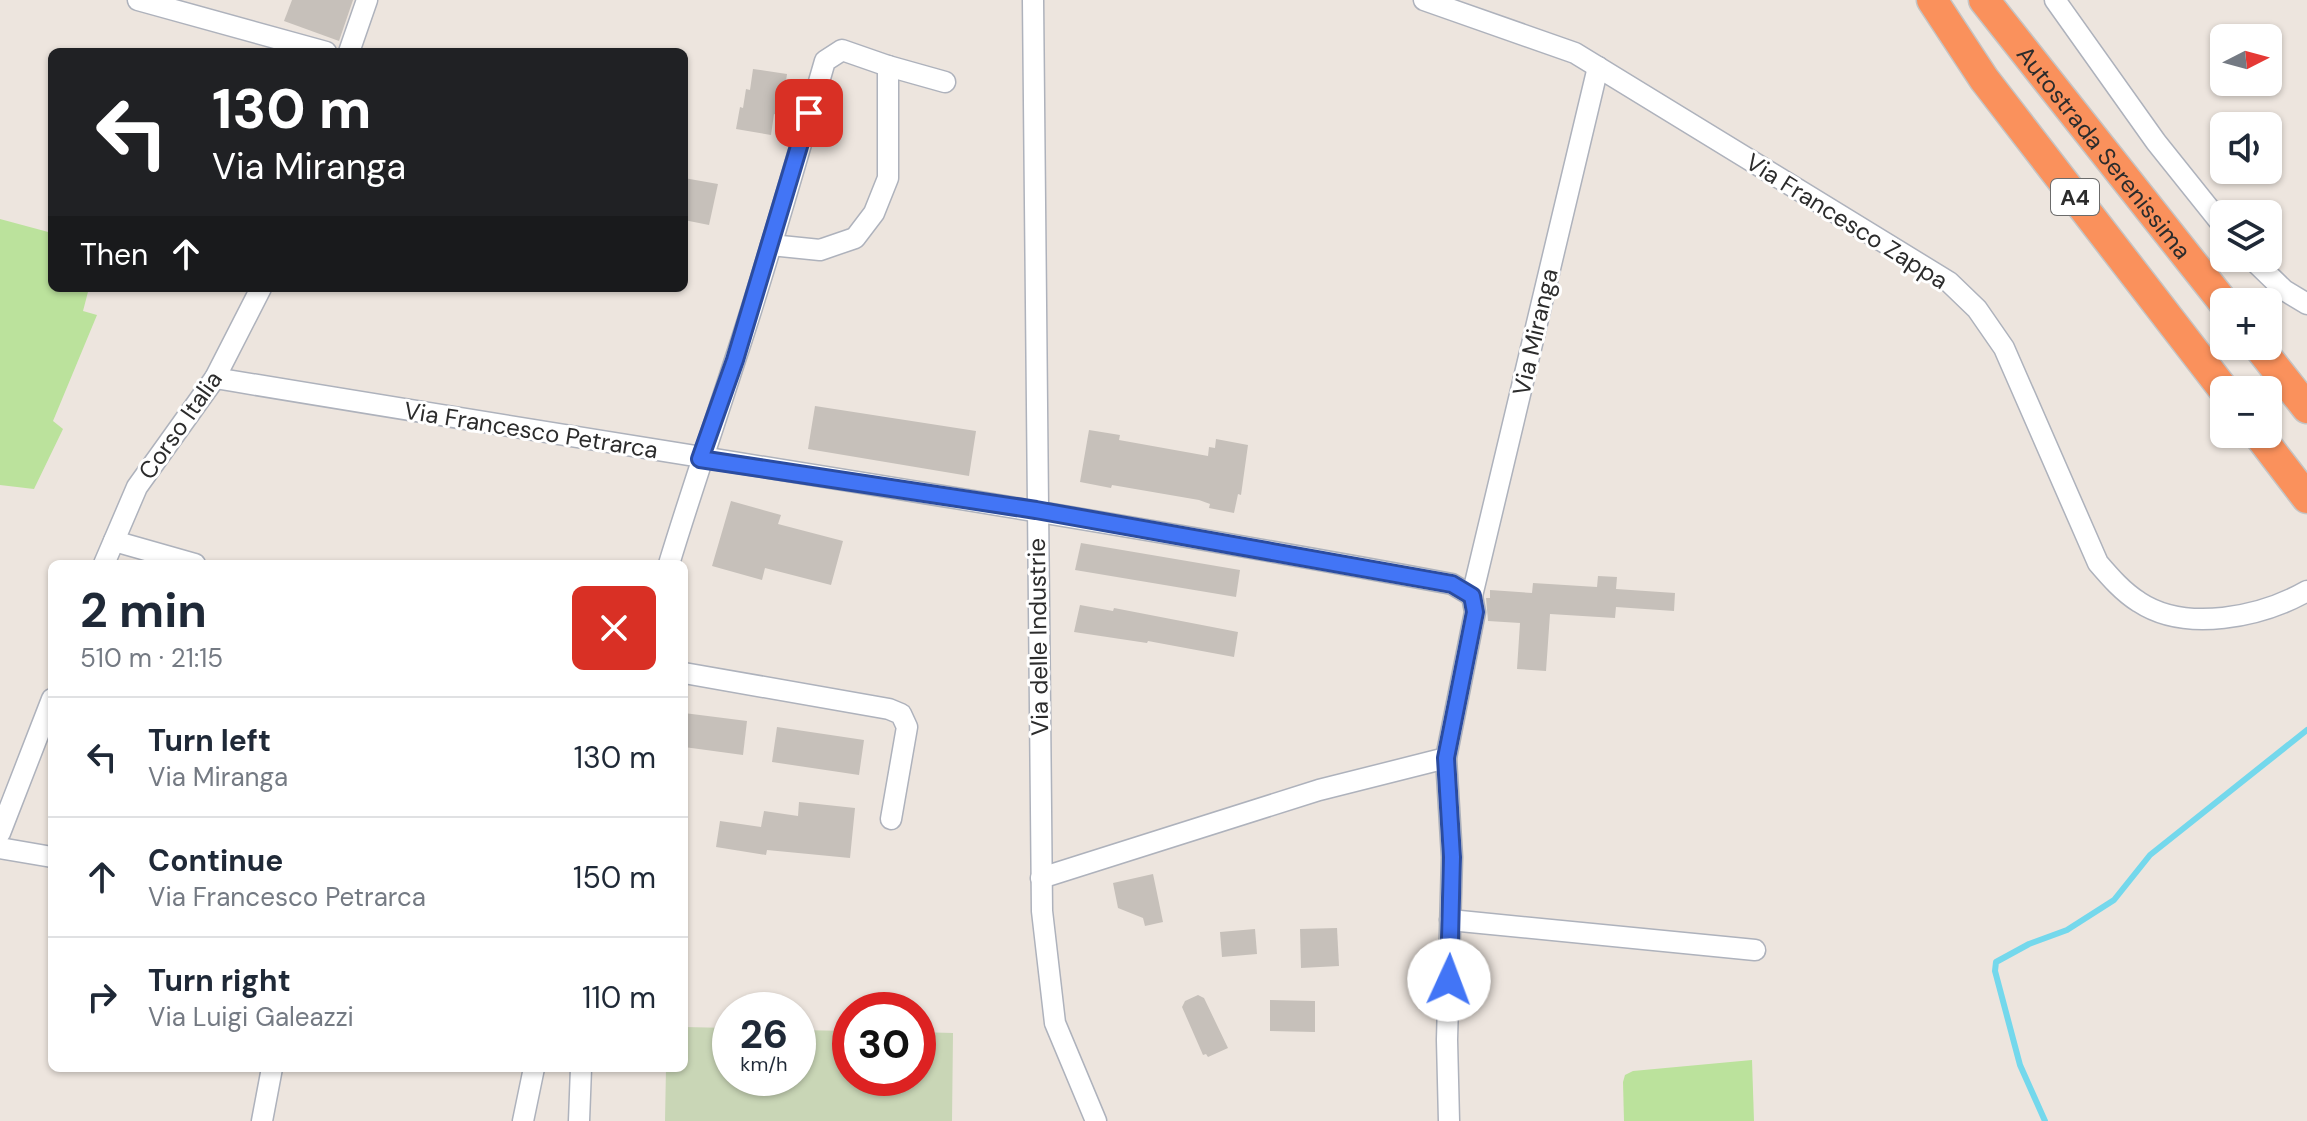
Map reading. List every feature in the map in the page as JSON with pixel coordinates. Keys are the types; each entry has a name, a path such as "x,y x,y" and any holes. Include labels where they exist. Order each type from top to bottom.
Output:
{"highway":[{"name":"Autostrada Serenissima","path":"1932,0 1984,79 2213,376"},
{"name":"Autostrada Serenissima","path":"1984,0 2212,288"},
{"path":"2269,360 2307,408"},
{"path":"2269,448 2307,498"}],"street":[{"path":"138,0 312,48"},
{"path":"350,48 367,0"},
{"name":"Via delle Industrie","path":"1033,0 1042,911 1055,1023 1096,1121"},
{"name":"Via Francesco Zappa","path":"1424,0 1575,53 1949,282 1977,309 2004,348 2098,563 2118,586 2141,604 2174,615 2210,618 2251,615 2307,591"},
{"path":"2055,0 2156,142 2210,210"},
{"path":"670,560 771,245 825,61 842,50 945,82"},
{"path":"771,245 820,250 855,238 874,213 888,178 888,66"},
{"name":"Via Miranga","path":"1449,1121 1447,1040 1452,857 1446,758 1473,604 1598,67"},
{"path":"2265,272 2284,290 2307,304"},
{"name":"Corso Italia","path":"106,560 137,487 215,378 259,292"},
{"name":"Via Francesco Petrarca","path":"215,378 700,459 1036,510"},
{"path":"1036,510 1452,584 1473,604"},
{"path":"114,541 181,560"},
{"path":"688,674 889,709 901,714 907,727 891,819"},
{"path":"0,833 48,709"},
{"path":"1041,878 1319,790 1446,758"},
{"path":"0,848 48,856"},
{"path":"1450,920 1755,950"},
{"path":"262,1121 271,1072"},
{"path":"523,1121 533,1072"},
{"path":"579,1121 581,1072"}],"green space":[{"path":"0,219 48,232 48,292 88,292 83,311 97,315 53,421 63,429 34,489 0,485"},
{"path":"688,1027 712,1028 712,1096 816,1096 816,1030 832,1031 832,1096 936,1096 936,1033 953,1033 952,1121 665,1121 666,1072 688,1072"},
{"path":"1752,1060 1754,1121 1624,1121 1623,1082 1625,1075 1633,1071"}],"building":[{"path":"292,0 353,0 339,41 284,21"},
{"path":"753,69 787,74 784,95 781,95 777,115 774,114 771,135 736,129 746,89 750,90"},
{"path":"688,179 718,184 709,225 688,221"},
{"path":"815,406 976,431 969,476 808,449"},
{"path":"1089,430 1120,435 1119,440 1208,456 1209,447 1215,448 1216,439 1248,445 1241,495 1238,494 1234,513 1209,508 1210,504 1199,500 1080,482"},
{"path":"731,501 781,515 778,524 843,541 831,585 765,568 762,580 712,566"},
{"path":"1081,543 1240,570 1236,597 1075,570"},
{"path":"1598,576 1617,577 1616,589 1675,593 1674,611 1616,607 1615,618 1550,614 1546,671 1517,669 1520,623 1488,621 1486,598 1490,598 1490,590 1532,593 1533,583 1597,587"},
{"path":"1080,605 1113,611 1114,608 1238,632 1234,657 1148,641 1074,632"},
{"path":"688,714 747,721 743,755 688,748"},
{"path":"777,727 864,740 859,775 772,762"},
{"path":"799,802 855,808 850,858 767,850 766,855 716,847 720,821 761,827 764,811 798,816"},
{"path":"1153,874 1163,922 1145,926 1143,918 1118,908 1113,883"},
{"path":"1337,928 1339,966 1301,968 1300,929"},
{"path":"1255,929 1257,954 1222,957 1220,932"},
{"path":"1198,995 1204,998 1228,1048 1208,1057 1203,1055 1182,1007 1185,1001"},
{"path":"1270,1000 1315,1001 1315,1032 1270,1031"}],"waterway":[{"path":"2045,1121 2020,1065 1995,971 1996,962 2029,944 2067,930 2114,900 2150,855 2307,730"}],"route":[{"path":"809,113 735,360 700,459 1206,539 1452,584 1472,596 1475,612 1446,758 1452,857 1449,980"}]}
